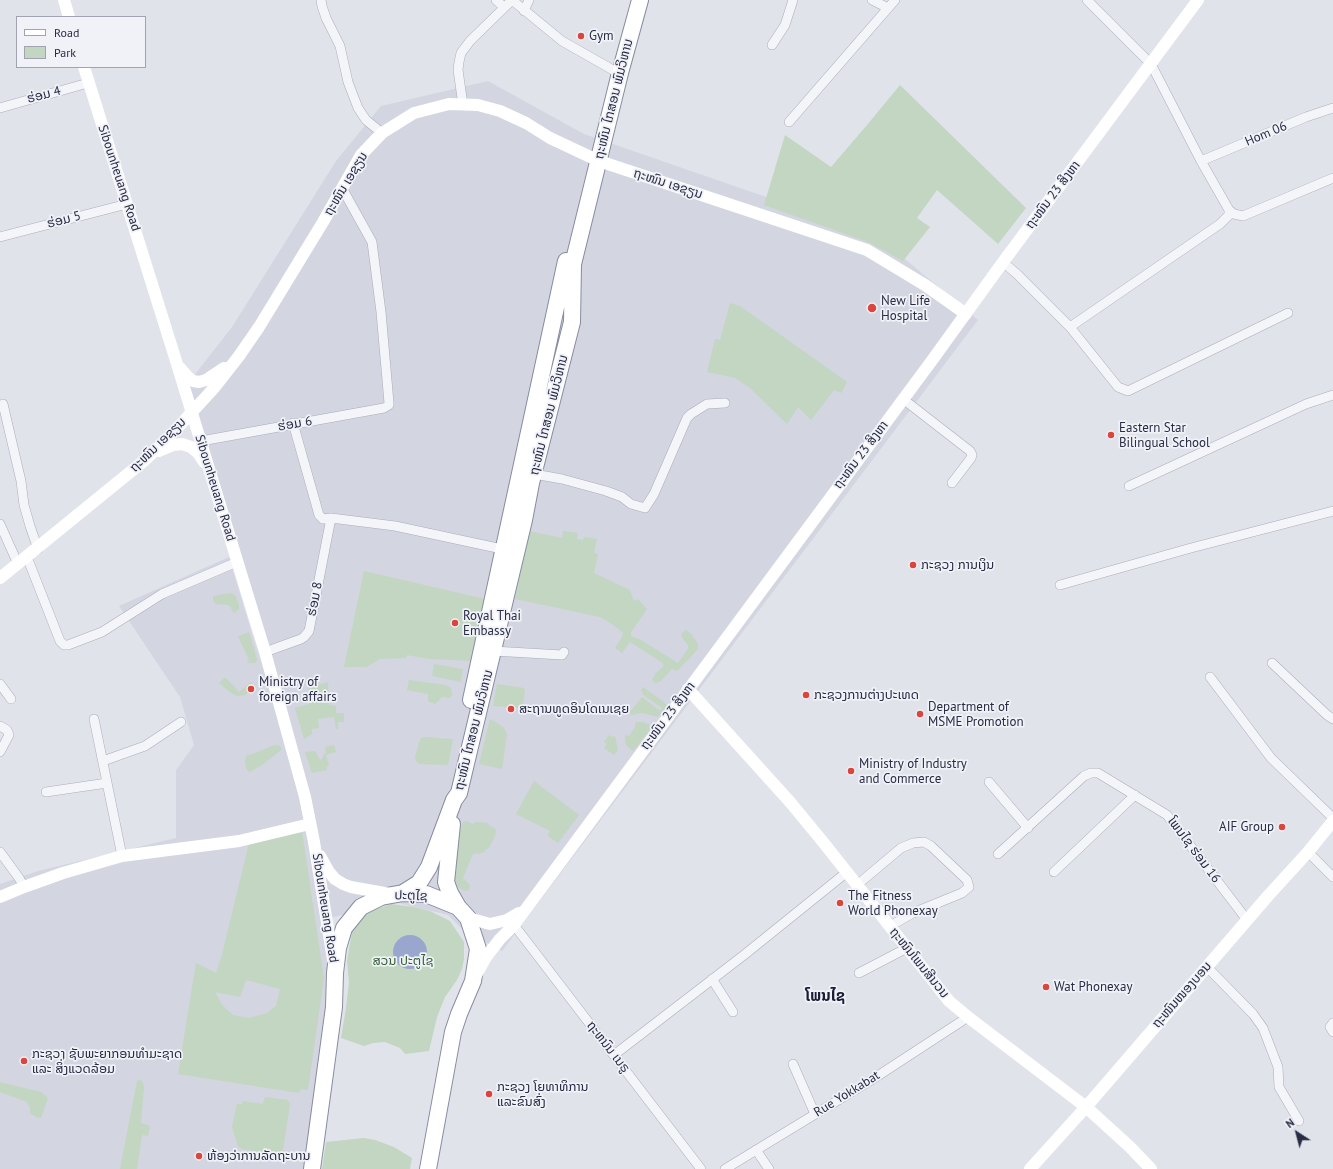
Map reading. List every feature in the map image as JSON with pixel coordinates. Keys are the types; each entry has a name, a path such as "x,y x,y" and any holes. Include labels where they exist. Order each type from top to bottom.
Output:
{"highway":[{"name":"ຖະໜົນ ໄກສອນ ພົມວິຫານ","path":"470,728 493,651 534,474 572,322 573,264 613,70 632,0"},
{"name":"ຖະໜົນ ໄກສອນ ພົມວິຫານ","path":"454,800 459,793 502,549 594,159 640,0"},
{"path":"397,894 419,883 430,867 454,800"},
{"path":"428,1169 453,1032 473,981 478,949 463,912 450,893 446,882 454,800"},
{"name":"ປະຕູໄຊ","path":"312,1169 334,1007 335,973 338,948 344,928 362,907 381,897 397,894 426,894 463,912"}],"main road":[{"path":"64,0 69,16"},
{"name":"ຖະໜົນ 23 ສິງຫາ","path":"473,981 486,957 524,911 1198,0"},
{"name":"Sibounheuang Road","path":"84,68 201,441 265,652 305,797 314,842 335,973"},
{"name":"ຖະໜົນ ເອຊຽນ","path":"0,578 38,549 145,460 170,436 214,388 259,327 323,222 361,155 382,132 414,113 449,104 478,105 500,111 526,123 550,138 594,159 867,250 925,285 966,314"},
{"path":"177,364 193,381 199,382 214,375 239,356"},
{"path":"145,460 162,449 173,445 182,444 191,447 198,453 213,480"},
{"name":"ຖະໜົນໂພນສີນວນ","path":"688,689 790,802 949,1001 1086,1107 1130,1147 1151,1169"},
{"name":"ຖະໜົນໜອງບອນ","path":"1030,1169 1086,1107 1246,920 1308,852 1333,819"},
{"path":"0,897 63,873 122,856 239,841 310,824"},
{"name":"Sibounheuang Road","path":"314,842 325,867 335,879 351,887 397,894"},
{"name":"ຖະໜົນ 23 ສິງຫາ","path":"463,912 490,924 507,920 524,911"}],"street":[{"path":"321,0 326,18 340,46 348,82 358,108 366,120 382,132"},
{"path":"496,0 504,7"},
{"path":"463,105 458,70 461,53 470,41 512,0 562,41 613,70"},
{"path":"524,11 529,0"},
{"path":"772,45 785,25 793,0"},
{"path":"872,0 888,8"},
{"path":"789,122 895,0"},
{"path":"1087,0 1151,64 1201,161 1229,210 1234,214 1243,216 1333,178"},
{"name":"ຮ່ອມ 4","path":"0,108 88,83"},
{"name":"Hom 06","path":"1201,161 1306,117 1333,108"},
{"name":"ຮ່ອມ 6","path":"201,441 384,408 389,405 372,242 342,188"},
{"name":"ຮ່ອມ 5","path":"0,237 127,204"},
{"path":"1070,327 1220,224 1228,215 1229,210"},
{"path":"1003,262 1070,327 1118,387 1128,391 1288,313"},
{"path":"1129,486 1306,404 1333,395"},
{"path":"903,399 970,451 972,455 971,458 952,483"},
{"path":"534,474 562,479 606,491 622,497 631,504 646,508 654,494 687,418 706,404 725,403"},
{"path":"3,404 21,481 24,505 38,549"},
{"path":"293,424 319,515 323,519 331,518 395,526 502,549"},
{"path":"1060,585 1191,548 1333,511"},
{"name":"ຮ່ອມ 8","path":"265,652 301,639 309,631 331,518"},
{"path":"0,524 22,561 60,641 64,645 68,645 102,632 162,594 237,562"},
{"path":"493,651 562,655 564,652"},
{"path":"1272,664 1327,716 1333,719"},
{"path":"1210,677 1271,758 1333,819"},
{"path":"0,684 11,699"},
{"path":"94,719 122,856"},
{"path":"103,761 145,746 181,722"},
{"path":"0,726 7,730 9,735 0,752"},
{"name":"ໂພນໄຊ ຮ່ອມ 16","path":"998,854 1084,776 1091,773 1098,773 1167,815 1246,920"},
{"path":"989,782 1028,828"},
{"path":"46,792 107,783"},
{"path":"1054,872 1134,795"},
{"path":"857,885 901,848 913,843 924,842 931,846 967,880 969,887 962,893 913,913 890,926"},
{"path":"0,852 20,878 24,887"},
{"path":"1308,852 1333,877"},
{"path":"614,1055 712,980 847,872"},
{"name":"ຖະຫນົນ ເນຣູ","path":"514,924 701,1169"},
{"path":"860,973 907,948"},
{"path":"1206,966 1253,1014 1263,1028 1278,1067 1279,1087 1299,1122"},
{"path":"712,980 733,1012"},
{"name":"Rue Yokkabat","path":"725,1169 872,1079 968,1017"},
{"path":"1333,1023 1330,1027 1333,1032"},
{"path":"792,1064 814,1114"},
{"path":"756,1150 769,1169"}],"shaded area":[{"path":"488,81 584,134 876,235 978,320 502,951 464,931 448,915 394,902 326,919 330,974 308,1169 0,1169 0,884 38,871 176,838 176,770 194,745 180,697 119,606 229,557 263,670 185,387 232,327 336,161 381,106"}],"green space":[{"path":"900,85 1026,208 998,244 937,190 917,218 930,227 903,261 868,242 764,205 785,135 831,167"},
{"path":"730,303 740,306 847,382 841,393 834,390 811,420 798,407 787,424 750,388 735,378 707,372 715,339 720,340"},
{"path":"529,531 562,538 563,531 578,533 577,539 583,540 584,537 597,539 594,553 598,554 594,573 630,590 634,601 638,599 647,609 631,632 631,636 641,640 678,663 688,649 688,645 681,636 686,630 698,644 698,649 677,671 672,669 661,681 655,683 652,680 656,673 663,667 663,663 630,642 622,653 615,648 623,633 612,624 600,617 515,599"},
{"path":"364,571 485,599 472,661 429,659 407,655 406,658 380,659 366,667 344,667"},
{"path":"230,593 235,595 239,605 239,609 234,613 229,605 216,604 213,600 213,596"},
{"path":"249,632 257,660 255,663 247,662 249,660 238,636"},
{"path":"434,664 463,669 461,682 432,676"},
{"path":"226,678 239,692 251,682 253,684 252,689 245,695 238,696 231,693 219,683"},
{"path":"409,680 446,685 451,688 452,695 450,698 442,697 435,704 428,701 428,694 407,690"},
{"path":"328,682 329,705 336,706 336,713 344,713 344,722 338,722 338,729 336,729 334,717 318,719 319,728 312,729 312,734 304,739 295,708 312,703 308,688"},
{"path":"497,684 524,688 523,705 519,708 493,706"},
{"path":"643,687 667,706 658,717 642,713 631,715 630,712 642,697 660,711 662,708 642,694 643,692 641,691"},
{"path":"490,719 504,728 507,734 502,769 479,764"},
{"path":"636,722 643,722 652,727 633,751 625,742 625,735 629,736 635,727"},
{"path":"609,735 612,737 615,736 618,750 614,755 604,748 607,744 604,742"},
{"path":"425,737 453,740 448,765 420,764 416,761 415,757 419,743 421,738"},
{"path":"274,745 281,747 281,750 262,765 250,772 247,770 245,763 246,756"},
{"path":"334,745 336,752 326,755 329,766 326,767 327,770 312,773 305,752 315,751 320,760 326,753 325,747"},
{"path":"534,781 579,815 558,843 548,836 550,831 516,814"},
{"path":"467,821 473,824 477,822 487,823 496,829 495,836 490,846 483,853 473,854 463,878 470,885 469,890 465,891 454,885 451,878 462,824 463,822"},
{"path":"302,831 324,978 308,1090 301,1089 299,1093 178,1074 196,963 216,973 222,955 249,843","holes":["246,980 280,989 276,1006 267,1013 249,1018 233,1015 222,1005 215,992 240,997"]},
{"name":"ສວນ ປະຕູໄຊ","path":"391,904 430,911 450,921 464,942 464,959 462,969 457,980 445,997 437,1017 429,1051 405,1054 400,1048 385,1042 373,1043 364,1046 341,1038 349,982 347,961 352,931 367,912"},
{"path":"140,1080 144,1086 141,1123 150,1126 148,1136 142,1135 137,1169 120,1169 137,1081"},
{"path":"0,1082 41,1092 48,1098 41,1118 30,1113 30,1107 27,1102 0,1092"},
{"path":"265,1097 288,1100 290,1104 283,1150 276,1154 241,1149 238,1146 232,1127 237,1104 242,1104 243,1101 263,1104"},
{"path":"364,1138 375,1140 394,1147 412,1158 410,1169 322,1169 326,1142"}],"water":[{"path":"410,935 416,936 422,940 426,946 426,958 422,964 416,968 410,969 404,968 398,964 394,958 393,952 394,946 398,940 404,936"}],"place":[{"name":"Gym","path":"581,36"},
{"name":"New Life Hospital","path":"872,308"},
{"name":"Eastern Star Bilingual School","path":"1111,435"},
{"name":"ກະຊວງ ການເງິນ","path":"913,565"},
{"name":"Royal Thai Embassy","path":"455,623"},
{"name":"Ministry of foreign affairs","path":"251,689"},
{"name":"ກະຊວງການຕ່າງປະເທດ","path":"806,695"},
{"name":"ສະຖານທູດອິນໂດເນເຊຍ","path":"511,709"},
{"name":"Department of MSME Promotion","path":"920,714"},
{"name":"Ministry of Industry and Commerce","path":"851,771"},
{"name":"AIF Group","path":"1282,827"},
{"name":"The Fitness World Phonexay","path":"840,903"},
{"name":"Wat Phonexay","path":"1046,987"},
{"name":"ກະຊວງ ຊັບພະຍາກອນທຳມະຊາດ ແລະ ສິ່ງແວດລ້ອມ","path":"24,1061"},
{"name":"ກະຊວງ ໂຍທາທິການ ແລະຂົນສົ່ງ","path":"489,1094"},
{"name":"ຫ້ອງວ່າການລັດຖະບານ","path":"199,1156"}],"district":[{"name":"ໂພນໄຊ","path":"825,997"}]}
